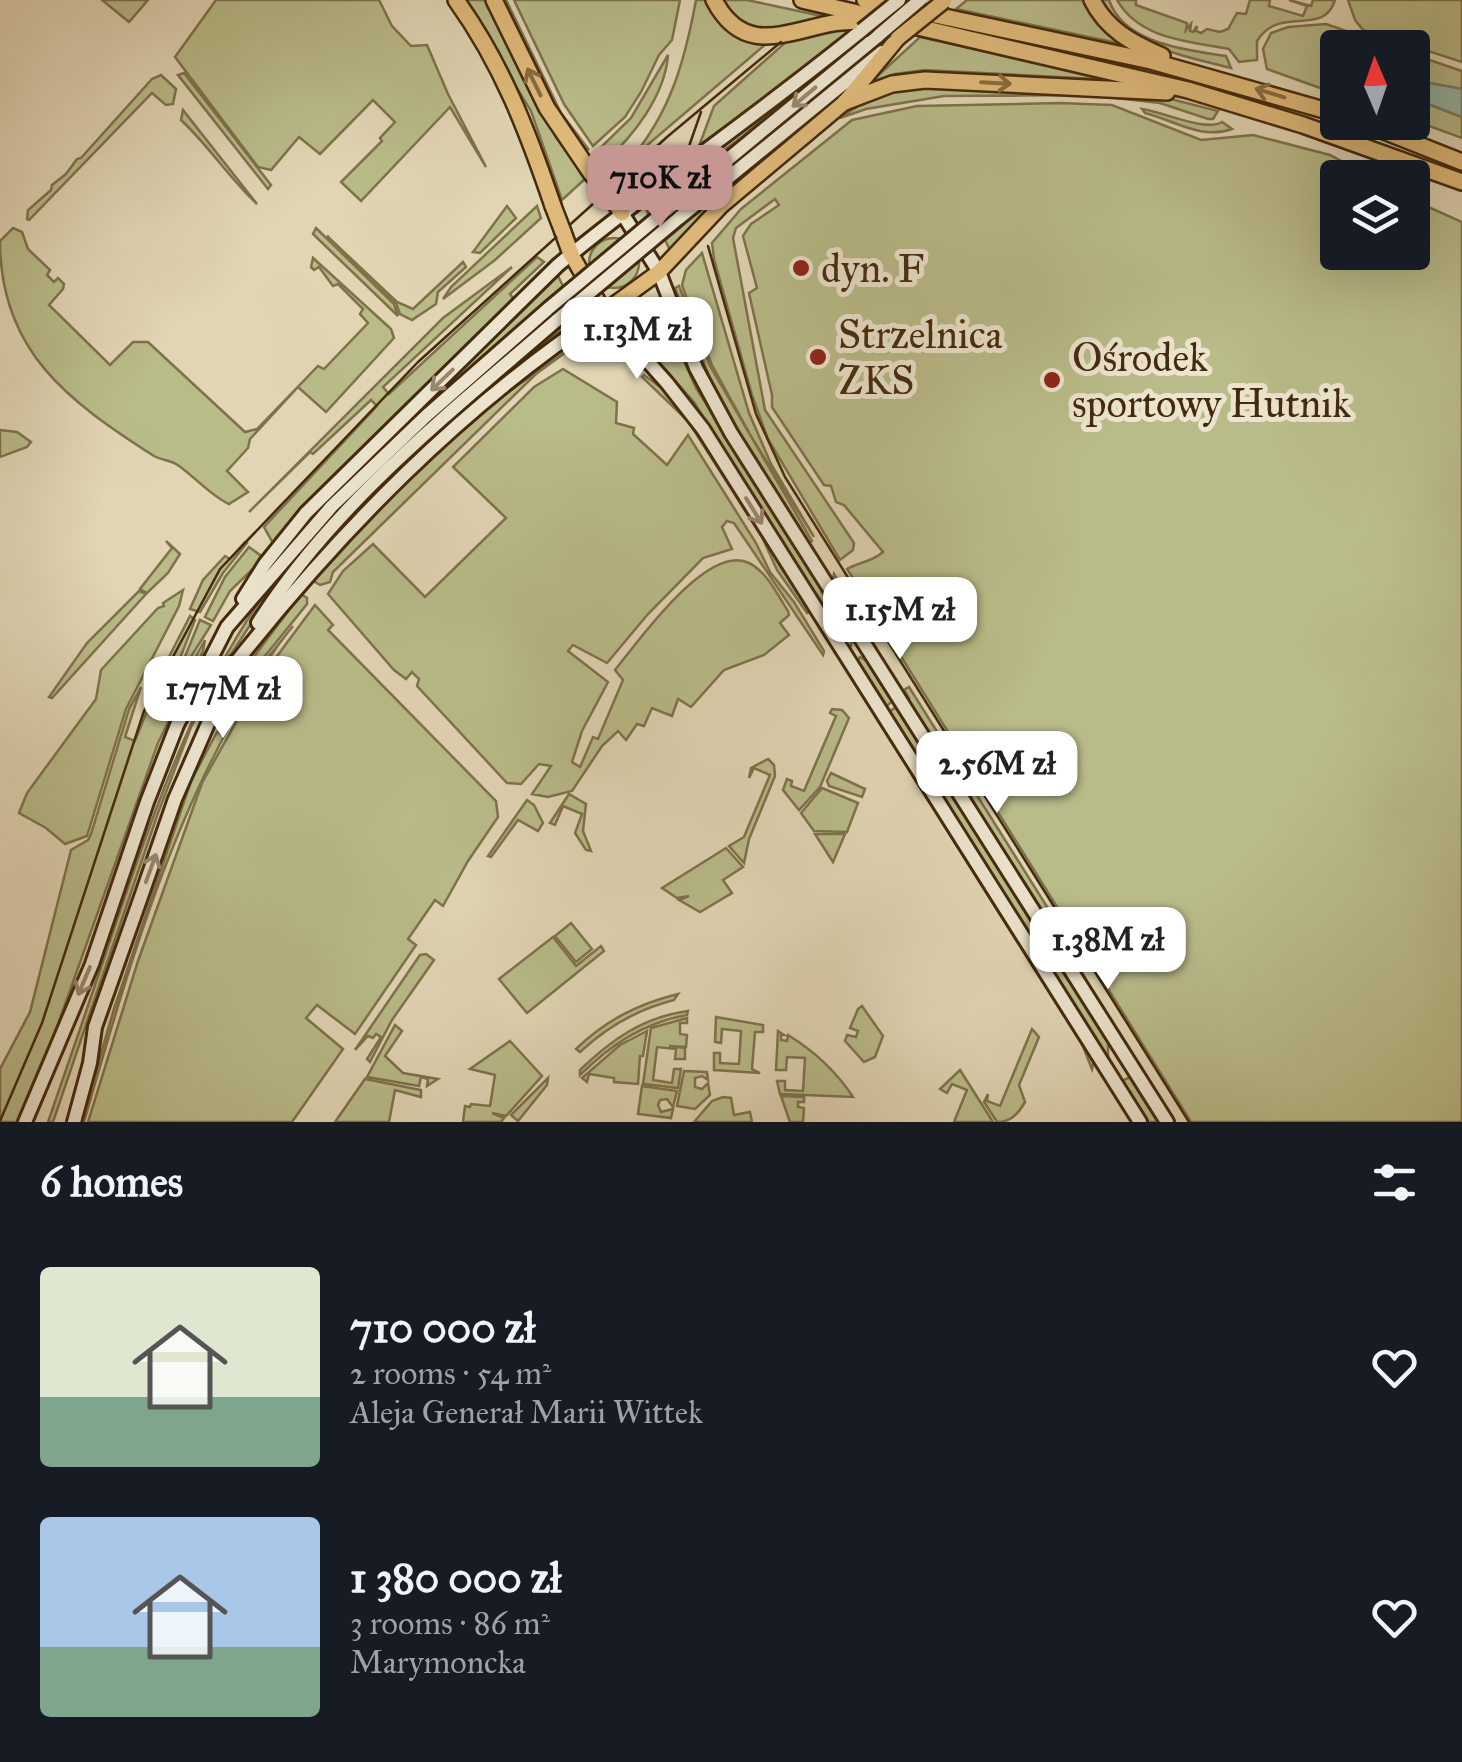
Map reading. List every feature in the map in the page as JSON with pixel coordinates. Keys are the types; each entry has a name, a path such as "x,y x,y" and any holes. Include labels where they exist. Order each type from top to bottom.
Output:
{"highway":[{"path":"456,0 482,36 510,89 571,254"},
{"path":"494,0 547,108 622,213"},
{"path":"714,0 733,24 758,36 782,36 890,7"},
{"path":"802,0 890,7 1202,74 1320,109"},
{"path":"865,0 1304,124 1462,182"},
{"path":"1092,0 1120,34 1202,74"},
{"path":"845,102 892,84 925,80 1132,89 1220,99"},
{"path":"1406,140 1462,162"}],"main road":[{"path":"74,1122 96,1027 176,799 233,666 289,587 488,397 659,272 721,206 845,102 920,0"},
{"path":"284,550 378,460 674,213 888,40 944,1"},
{"path":"25,1122 92,964 177,725 227,627 269,568 337,481 571,254 776,100 890,7"},
{"path":"622,213 659,272 696,368 731,433 1167,1122"},
{"path":"571,254 592,298 613,326 668,383 703,428 1140,1122"},
{"path":"304,570 340,520 553,314"}],"shaded area":[{"path":"102,0 148,0 129,22"},
{"path":"216,0 379,0 392,26 411,46 427,45 486,167 450,107 361,201 341,182 382,141 380,138 395,122 373,100 320,154 299,137 271,170 258,167 175,57"},
{"path":"463,0 486,0 556,137 586,178 562,200 531,111"},
{"path":"500,0 506,0 561,113 589,150 568,133"},
{"path":"514,0 680,0 672,40 659,55 625,117 593,146 564,104"},
{"path":"696,0 708,0 725,24 738,34 767,43 631,159 656,122 674,84"},
{"path":"720,0 747,0 831,18 758,31 737,21"},
{"path":"967,0 1085,0 1095,19 1122,44 956,9"},
{"path":"1100,0 1109,0 1117,15 1142,35 1176,47 1226,56 1231,68 1141,39 1112,16"},
{"path":"1117,0 1136,0 1136,5 1187,23 1186,30 1191,24 1193,32 1197,26 1196,31 1201,33 1207,29 1228,29 1237,13 1246,14 1250,0 1270,0 1269,6 1303,16 1307,6 1289,0 1311,6 1313,0 1335,0 1321,17 1277,24 1266,30 1257,41 1257,60 1239,62 1229,49 1152,31 1127,13"},
{"path":"1348,0 1462,0 1462,62 1430,52 1430,30 1363,30"},
{"path":"1326,24 1343,30 1320,30 1320,88 1267,69 1263,49 1271,33 1288,27"},
{"path":"855,28 762,103 699,146 714,106 787,41 825,30"},
{"path":"872,33 650,217 646,209 743,136"},
{"path":"885,36 890,36 674,212"},
{"path":"920,37 1116,80 925,70 871,82"},
{"path":"668,55 661,85 646,114 604,162 596,152 631,118"},
{"path":"1430,60 1462,71 1462,89 1430,83"},
{"path":"184,73 271,185 268,189 178,75"},
{"path":"161,75 176,89 173,104 166,105 152,93 27,219 28,210 152,79"},
{"path":"1430,83 1462,89 1462,117 1430,105"},
{"path":"912,84 1163,97 1218,111 1213,119 1208,119 1160,103 1089,95 944,96 866,109 840,118 869,99"},
{"path":"838,94 722,196 670,250 665,240"},
{"path":"1112,105 1201,140 1253,135 1330,155 1339,160 1320,160 1320,270 1430,270 1430,208 1462,222 1462,1122 1191,1122 887,634 891,631 847,569 883,552 844,505 836,502 831,486 824,485 772,407 749,293 757,288 743,236 751,224 779,205 775,199 736,228 733,238 765,410 854,543 853,550 840,560 768,439 752,395 712,243 741,209 852,120 917,106"},
{"path":"1430,105 1462,117 1462,138 1430,126"},
{"path":"1142,109 1205,125 1222,122 1232,129 1199,131"},
{"path":"183,110 257,204 181,120"},
{"path":"507,206 516,218 480,253 473,252"},
{"path":"537,206 541,218 495,260 443,299 451,287"},
{"path":"13,228 22,232 28,249 50,270 47,275 64,284 49,305 110,365 133,342 148,342 245,432 257,429 318,366 324,369 368,323 360,314 363,309 338,284 333,286 319,267 311,267 313,258 391,329 394,338 326,412 298,387 250,439 248,448 227,471 248,492 229,504 176,464 154,456 94,415 45,369 26,343 3,280 0,241"},
{"path":"316,228 394,304 398,316 313,234"},
{"path":"327,236 397,302 413,309 463,262 466,267 438,292 436,304 412,320 400,314 396,303"},
{"path":"614,238 632,245 639,263 632,281 614,288 596,281 589,263 596,245"},
{"path":"702,253 749,413 771,464 814,537 752,438 712,365 696,326 682,285 686,270"},
{"path":"537,257 544,262 510,294 513,298 494,322 274,545 264,527 377,406 371,400 249,512 443,318 512,267 383,387 389,394"},
{"path":"557,274 564,288 425,409 288,543 311,516"},
{"path":"679,286 710,366 812,541 804,539 716,394 675,288"},
{"path":"660,300 662,316 651,322 640,319 634,329 643,339 668,325 696,388 852,633 851,646 844,645 694,402 626,326"},
{"path":"578,312 581,317 473,402 311,564 308,562 447,422"},
{"path":"588,336 536,374 333,572 330,582 320,585 312,580 395,492 491,404"},
{"path":"563,369 617,402 616,423 634,428 633,434 667,465 688,435 770,572 824,651 823,655 734,523 727,521 722,527 732,549 703,558 607,663 573,645 568,651 608,682 582,731 572,762 580,767 593,737 598,739 623,680 615,670 675,598 714,567 732,561 749,563 761,572 788,611 789,615 780,623 789,635 764,655 724,670 691,707 678,699 672,716 652,708 644,726 637,724 626,740 618,731 602,746 572,791 548,797 532,794 551,766 539,764 521,784 507,783 417,686 419,679 412,672 406,679 394,670 328,594 343,571 373,544 425,597 506,518 453,467 534,387"},
{"path":"644,375 663,389 703,440 812,610 807,613 777,570 762,537 688,421"},
{"path":"0,430 17,432 31,442 0,457"},
{"path":"166,541 180,554 168,573 147,593 140,589 172,548"},
{"path":"245,542 200,612 190,609 203,580 225,556 230,559"},
{"path":"249,547 264,558 230,591 213,621 205,617 225,577"},
{"path":"834,574 872,634 866,635 832,583"},
{"path":"273,582 277,584 222,668 191,727 53,1122 48,1122 168,778 204,697"},
{"path":"183,590 179,606 126,709 87,836 65,844 19,813 27,793 96,699 101,670 163,603"},
{"path":"139,591 146,594 49,697 87,643"},
{"path":"301,594 307,598 307,604 241,686 250,662"},
{"path":"315,605 333,625 328,630 496,801 498,817 443,906 435,900 408,939 416,945 355,1034 317,1005 306,1018 343,1049 292,1122 88,1122 138,961 202,783 260,679"},
{"path":"190,616 195,620 173,676 174,683 182,681 205,640 203,651 158,743 51,1044 19,1122 0,1122 0,1069 30,1012 71,850 91,834 129,709 141,687 125,737 135,741 154,694 151,692"},
{"path":"200,620 211,625 177,679 177,676"},
{"path":"285,636 213,757 168,858 81,1122 114,1009 191,781 250,680"},
{"path":"860,657 870,663 894,700 884,708 856,664"},
{"path":"909,687 1071,945 1064,949 906,701 909,698 904,690"},
{"path":"898,706 1108,1042 1108,1059 1104,1060 887,713"},
{"path":"832,709 842,710 849,718 820,787 799,810 783,790 787,779 792,781 791,786 804,791 836,716 830,713"},
{"path":"879,718 1094,1060 1092,1069 1082,1044"},
{"path":"768,759 774,765 775,776 749,839 744,863 729,846 744,837 770,775 754,768 749,778 751,768"},
{"path":"831,773 865,789 862,797 829,786"},
{"path":"822,788 858,803 847,832 814,831 801,813"},
{"path":"569,794 586,804 583,831 591,851 586,850 575,833 582,814 563,806 555,825 550,823"},
{"path":"527,800 543,823 538,831 518,820 488,856"},
{"path":"815,834 845,834 833,862"},
{"path":"726,848 743,867 723,880 732,893 700,912 679,900 689,896 677,898 662,888"},
{"path":"571,923 592,949 576,962 555,936"},
{"path":"553,937 576,966 601,946 604,951 527,1013 499,979"},
{"path":"420,955 434,960 392,1020 370,1062 367,1059 381,1037 368,1036 355,1050"},
{"path":"678,994 674,1000 624,1020 580,1052 576,1049 623,1014"},
{"path":"862,1006 883,1036 875,1057 864,1062 845,1041 847,1035 856,1037 858,1031 850,1028"},
{"path":"688,1011 687,1015 656,1023 629,1036 580,1075 592,1059 629,1032 656,1019"},
{"path":"716,1017 763,1025 763,1032 755,1032 752,1069 760,1073 714,1070 714,1053 720,1053 720,1063 739,1064 741,1031 722,1029 721,1043 715,1042"},
{"path":"687,1018 687,1023 680,1023 680,1034 687,1035 686,1047 669,1046 685,1048 685,1059 675,1059 676,1049 657,1047 653,1080 672,1083 674,1069 681,1069 678,1088 643,1084 651,1028"},
{"path":"395,1025 402,1031 385,1056 403,1073 438,1079 427,1086 428,1079 421,1077 419,1086 367,1077"},
{"path":"1032,1029 1039,1037 1019,1085 1025,1102 1014,1116 997,1122 984,1102 988,1094 987,1101 1000,1106"},
{"path":"647,1031 638,1084 589,1074 587,1082 582,1078 620,1045"},
{"path":"778,1031 784,1035 781,1040 787,1041 788,1035 816,1055 853,1097 780,1094 777,1081 785,1081 785,1090 803,1091 805,1058 787,1057 786,1070 776,1070"},
{"path":"510,1041 542,1076 506,1116 492,1113 504,1118 501,1122 463,1122 465,1106 490,1106 495,1075 470,1069"},
{"path":"960,1070 993,1122 954,1122 967,1090 952,1084 947,1093 940,1089"},
{"path":"684,1071 707,1072 708,1080 702,1076 695,1078 695,1087 702,1089 708,1083 710,1095 695,1109 677,1106"},
{"path":"1130,1077 1158,1122 1146,1122 1119,1083"},
{"path":"548,1078 547,1085 518,1121 511,1115"},
{"path":"365,1079 421,1090 421,1097 395,1090 389,1122 335,1122"},
{"path":"642,1086 677,1091 673,1107 667,1099 660,1100 658,1105 661,1112 673,1109 671,1118 638,1114"},
{"path":"781,1096 804,1097 804,1102 798,1102 798,1107 804,1108 803,1122 790,1122"},
{"path":"731,1098 734,1115 750,1112 752,1122 694,1122 712,1101"}],"tram line":[{"path":"0,1121 42,1023 144,711 220,569 418,362 667,137 781,42"},
{"path":"687,152 701,112"},
{"path":"626,175 642,171 662,173"},
{"path":"708,246 756,414 785,477 1189,1122"}],"place":[{"name":"dyn. F","path":"801,268"},
{"name":"Strzelnica ZKS","path":"818,357"},
{"name":"Ośrodek sportowy Hutnik","path":"1052,380"}]}
